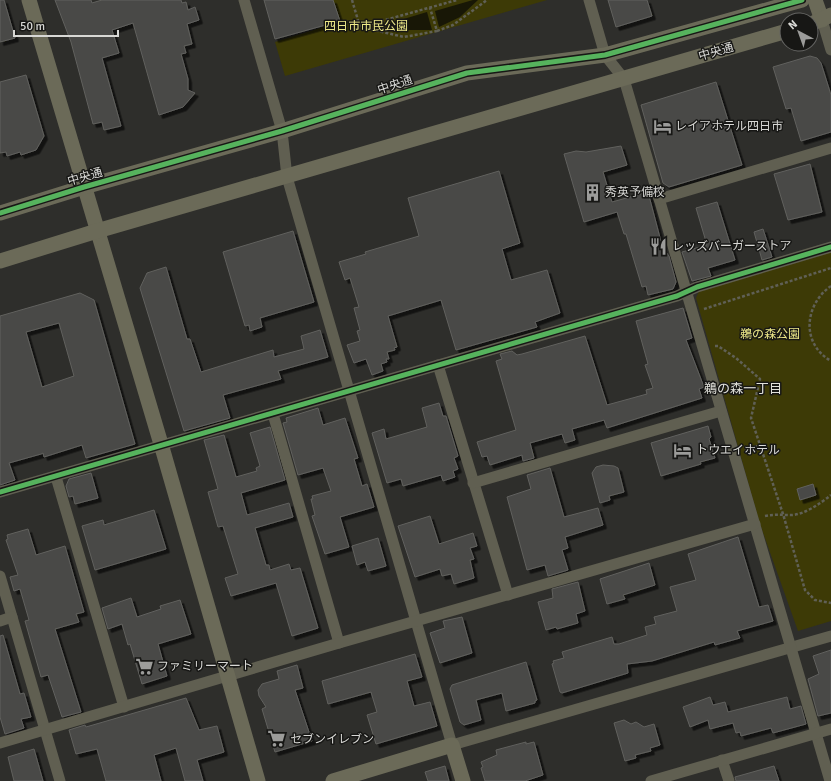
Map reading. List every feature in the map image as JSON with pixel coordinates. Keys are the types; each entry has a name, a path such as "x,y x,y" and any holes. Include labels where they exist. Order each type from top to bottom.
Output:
{"street":[{"path":"29,0 161,444 258,781"},
{"path":"244,0 282,131 287,177 463,781"},
{"path":"588,0 605,55 624,79 830,781"},
{"name":"中央通","path":"0,213 84,187 282,131 467,72 605,55 802,0"},
{"path":"815,0 831,50"},
{"name":"中央通","path":"0,261 97,231 779,33"},
{"path":"659,199 831,148"},
{"path":"0,492 56,477 161,444 273,414 349,390 687,292 697,287 831,247"},
{"path":"438,365 508,595"},
{"path":"473,483 721,411"},
{"path":"273,414 339,643"},
{"path":"56,477 124,707"},
{"path":"0,743 508,595 754,521"},
{"path":"0,576 60,781"},
{"path":"0,620 12,617"},
{"path":"333,781 452,745 831,636"},
{"path":"651,781 831,729"},
{"path":"722,760 729,781"}],"path":[{"path":"352,0 360,27"},
{"path":"360,27 457,0"},
{"path":"360,27 404,37 436,31 453,25 469,15 487,0"},
{"path":"430,8 436,31"},
{"path":"701,310 831,268"},
{"path":"831,286 817,297 812,308 809,329 816,345 831,361"},
{"path":"702,346 718,346 736,358 760,379 752,418 783,514 805,590 814,600 831,604"},
{"path":"754,521 783,514 792,515 801,512 831,495"}],"green space":[{"name":"四日市市民公園","path":"333,0 547,0 285,76 275,42 340,22"},
{"name":"鵜の森公園","path":"831,252 831,621 798,631 760,524 696,298 699,291"}],"shaded area":[{"path":"473,0 478,0 460,17 439,27 435,11"},
{"path":"427,12 432,30 406,30 384,25"}],"building":[{"path":"0,0 4,0 15,38 0,42"},
{"path":"55,0 91,0 92,3 102,0 181,0 182,3 186,2 188,10 195,7 199,20 187,24 192,44 184,46 186,53 181,54 188,79 188,90 195,93 183,107 159,115 133,23 112,30 119,53 102,58 121,126 104,130 102,122 93,124 71,42"},
{"path":"264,0 333,0 340,21 275,39"},
{"path":"608,0 647,0 652,16 616,27"},
{"path":"810,56 817,58 821,63 831,95 831,132 801,141 791,108 786,109 773,67"},
{"path":"26,75 44,136 36,150 21,155 20,152 7,156 6,152 0,153 0,82"},
{"path":"716,82 742,165 669,187 663,183 641,105"},
{"path":"621,146 627,165 603,172 612,202 648,192 664,253 666,252 669,256 676,282 673,289 648,295 646,286 642,287 626,234 624,234 617,212 584,222 564,154 576,151 586,152"},
{"path":"810,164 822,212 788,220 774,174"},
{"path":"499,171 520,243 502,249 511,280 547,270 560,313 535,322 537,327 456,350 441,300 388,316 397,347 394,348 395,350 387,352 389,359 386,359 387,362 381,364 383,371 372,375 366,359 354,363 347,345 360,341 357,331 360,330 354,308 359,307 350,278 345,280 339,262 366,254 365,252 419,236 408,198"},
{"path":"717,202 735,260 708,268 711,276 692,281 682,252 707,245 696,208"},
{"path":"763,229 772,257 762,260 754,232"},
{"path":"293,231 314,302 260,318 262,327 250,331 249,325 245,326 223,252"},
{"path":"166,267 187,339 190,339 201,372 273,350 274,357 304,349 301,336 320,330 328,357 278,371 281,379 223,395 230,418 184,431 140,288 147,273"},
{"path":"80,293 94,300 135,444 86,458 82,445 44,457 43,453 9,463 15,480 0,485 0,316","holes":["59,323 74,376 42,387 26,332"]},
{"path":"683,308 692,338 686,340 704,387 699,389 702,398 607,428 604,420 572,429 575,440 565,443 562,434 530,443 534,458 523,461 522,455 490,465 487,456 482,457 477,442 516,430 496,361 502,359 500,354 512,351 517,355 522,354 585,336 607,405 647,394 646,390 653,388 645,365 648,364 636,321"},
{"path":"439,403 443,416 446,416 458,456 454,458 458,469 453,471 455,477 443,481 441,475 403,486 401,479 387,483 372,433 384,429 386,439 427,427 422,408"},
{"path":"318,408 323,425 345,418 358,458 354,459 362,486 367,484 374,507 340,517 349,547 325,554 312,516 315,515 311,499 313,499 312,496 331,491 323,468 298,475 283,423 287,422 286,418"},
{"name":"トウエイホテル","path":"708,426 711,437 709,439 715,458 700,462 701,464 661,476 651,443"},
{"path":"270,427 285,480 241,493 247,515 289,503 293,517 255,528 266,565 269,565 270,570 289,564 291,570 300,568 318,628 292,636 276,583 231,596 225,578 238,574 223,526 218,527 208,492 218,489 204,440 224,435 236,477 257,471 256,468 260,466 250,433"},
{"path":"603,465 618,468 624,492 609,496 610,500 600,503 592,473 596,467"},
{"path":"550,468 564,517 598,508 603,525 565,537 568,548 562,550 568,570 548,576 545,565 527,570 507,497 531,489 527,475"},
{"path":"91,473 98,498 75,504 73,496 69,497 66,486 69,479"},
{"path":"813,484 816,495 800,500 797,489"},
{"path":"154,510 166,549 95,570 82,526 103,520 104,525"},
{"path":"430,516 439,544 473,533 477,546 470,548 474,559 470,560 474,578 454,584 451,574 442,576 440,569 415,577 398,526"},
{"path":"28,529 36,555 65,546 84,612 76,614 79,622 55,629 81,712 62,717 48,675 41,677 25,621 29,620 20,589 14,591 10,577 18,575 6,540 8,539 7,535"},
{"path":"738,537 759,607 768,605 773,621 737,631 740,638 715,645 714,642 652,661 627,664 628,673 562,693 560,692 552,664 554,663 553,661 564,658 562,652 612,637 614,644 619,644 647,635 645,627 656,624 654,617 677,611 670,587 696,580 688,554"},
{"path":"378,538 386,566 368,571 365,562 357,565 352,546"},
{"path":"649,563 655,585 623,595 625,599 607,604 600,579"},
{"path":"578,582 585,611 576,614 578,623 557,629 556,627 546,630 538,602 553,598 552,589"},
{"path":"131,598 137,617 161,609 160,606 180,600 191,634 158,644 167,676 142,684 130,644 128,645 122,624 108,629 102,608"},
{"path":"462,617 472,653 440,663 430,633 445,628 443,621"},
{"path":"3,635 20,694 24,693 31,717 21,719 24,728 5,734 0,717 0,636"},
{"path":"831,650 831,713 818,716 808,679 819,674 813,656"},
{"path":"415,654 422,677 407,681 414,706 430,702 437,726 376,744 367,715 377,712 371,692 328,704 322,681"},
{"path":"526,662 537,700 535,703 506,711 502,693 476,700 481,720 464,725 460,722 450,689 452,685"},
{"path":"297,665 303,688 295,690 312,741 275,752 262,709 266,707 259,696 258,690 262,684 279,679 277,671"},
{"path":"710,697 713,705 725,702 728,712 787,697 790,709 801,706 806,724 773,733 771,728 741,736 740,732 736,733 733,723 710,729 708,720 690,727 683,707"},
{"path":"186,698 199,730 217,726 224,752 197,760 203,781 185,781 176,748 154,755 161,781 106,781 97,749 76,754 69,730 85,725 86,727"},
{"path":"624,720 631,724 636,722 644,727 654,724 660,745 650,748 651,751 635,755 636,758 625,761 614,723"},
{"path":"526,742 526,744 534,742 543,775 525,781 485,781 481,768 483,767 481,762 497,755 496,750"},
{"path":"34,749 43,781 14,781 8,757"},
{"path":"445,766 449,781 428,781 425,772"},
{"path":"774,766 779,781 736,781 735,777"}],"cycle path":[{"path":"0,213 84,187 282,131 467,73 605,55 802,0"},
{"path":"0,492 677,296 697,287 831,247"}],"place":[{"name":"レイアホテル四日市","path":"662,126"},
{"name":"秀英予備校","path":"592,192"},
{"name":"レッズバーガーストア","path":"659,246"},
{"name":"トウエイホテル","path":"683,450"},
{"name":"ファミリーマート","path":"144,666"},
{"name":"セブンイレブン","path":"277,739"}],"district":[{"name":"鵜の森一丁目","path":"743,389"}]}
